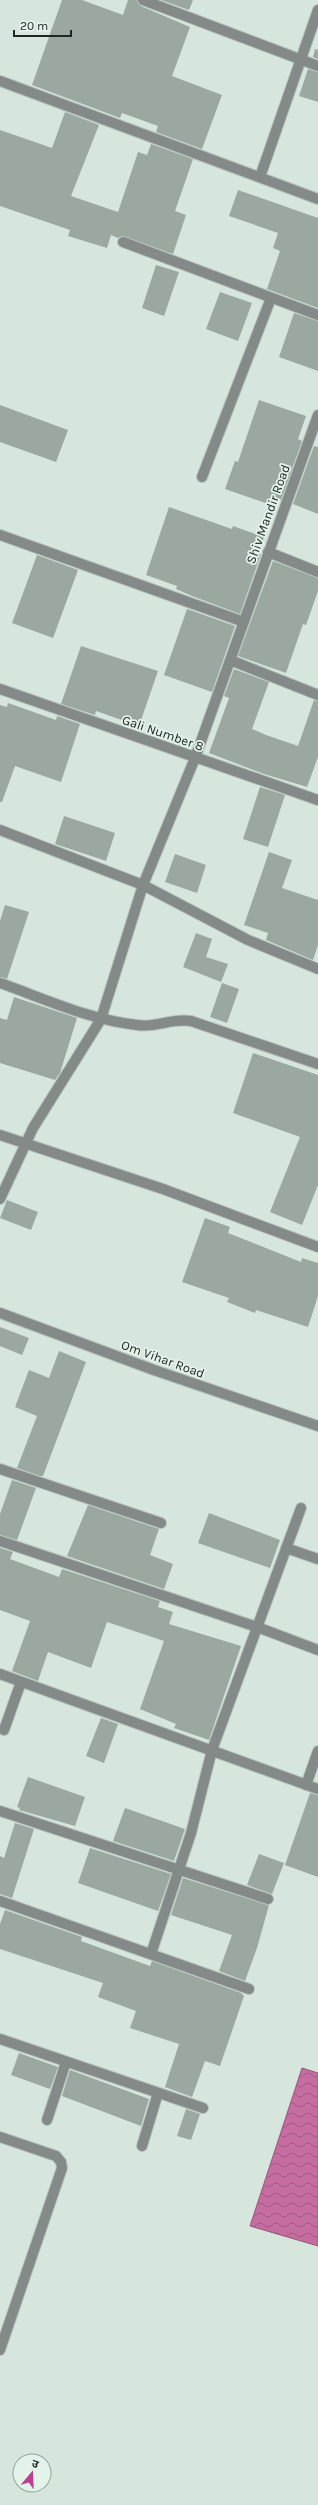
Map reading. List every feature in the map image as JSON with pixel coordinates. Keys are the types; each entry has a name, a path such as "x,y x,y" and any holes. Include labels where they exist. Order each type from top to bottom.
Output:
{"street":[{"path":"143,0 318,66"},
{"path":"260,177 318,10"},
{"path":"0,81 318,198"},
{"path":"123,242 318,315"},
{"path":"202,477 271,298"},
{"name":"Shiv Mandir Road","path":"0,1199 25,1143 101,1019 143,885 195,758 268,552 314,438 318,415"},
{"path":"0,535 244,622"},
{"path":"268,552 318,572"},
{"path":"230,660 318,695"},
{"name":"Gali Number 8","path":"0,689 318,800"},
{"path":"0,830 143,885 248,940 317,966"},
{"path":"0,983 101,1019 146,1026 173,1020 191,1022 318,1064"},
{"path":"0,1135 163,1189 318,1247"},
{"name":"Om Vihar Road","path":"0,1313 154,1370 318,1426"},
{"path":"0,1469 161,1523"},
{"path":"151,1954 178,1871 212,1750 301,1508"},
{"path":"0,1541 257,1627 318,1650"},
{"path":"286,1548 318,1559"},
{"path":"0,1674 318,1789"},
{"path":"4,1730 21,1682"},
{"path":"306,1785 318,1751"},
{"path":"0,1811 178,1871 268,1899"},
{"path":"0,1901 249,1988"},
{"path":"0,2039 203,2108"},
{"path":"47,2120 66,2062"},
{"path":"142,2146 158,2093"},
{"path":"0,2137 56,2156 61,2162 62,2168 0,2350"}],"water":[{"path":"302,2068 318,2073 318,2246 250,2226"}],"building":[{"path":"62,0 82,0 123,15 128,0 137,0 141,6 190,27 172,76 222,95 202,149 156,132 158,126 122,113 120,118 32,85"},
{"path":"161,0 193,0 189,10"},
{"path":"315,49 318,50 318,59 313,57"},
{"path":"308,69 318,72 318,102 299,96"},
{"path":"65,112 99,125 71,196 118,212 138,152 147,155 151,144 193,159 175,211 186,215 173,254 122,236 118,238 111,235 107,248 68,236 70,230 0,206 0,130 52,148"},
{"path":"238,190 318,218 318,308 267,289 280,251 273,248 278,233 229,216"},
{"path":"156,265 179,272 164,316 142,308"},
{"path":"220,292 252,303 238,341 206,329"},
{"path":"294,313 318,321 318,371 279,357"},
{"path":"259,400 306,416 298,439 302,441 281,500 277,498 274,506 225,489 235,461 238,462"},
{"path":"0,405 68,430 56,462 0,442"},
{"path":"314,446 318,447 318,514 293,504"},
{"path":"169,507 232,529 233,526 264,537 258,553 261,554 240,614 192,596 176,589 177,586 146,575"},
{"path":"37,555 78,570 53,638 12,623"},
{"path":"273,561 318,578 318,591 306,625 303,624 286,673 238,656"},
{"path":"187,609 235,626 212,692 164,675"},
{"path":"81,646 158,671 139,726 96,711 95,715 61,704"},
{"path":"234,669 269,682 252,729 266,735 298,746 314,700 318,701 318,757 307,787 264,774 209,753 229,698 224,696"},
{"path":"8,703 56,720 57,716 80,724 61,782 15,766 2,802 0,802 0,705 7,707"},
{"path":"260,787 285,795 268,847 243,839"},
{"path":"64,816 115,833 106,861 55,844"},
{"path":"269,852 292,860 282,888 318,900 318,945 313,960 266,940 268,933 244,925"},
{"path":"175,854 206,865 197,893 165,882"},
{"path":"5,905 29,912 7,979 0,977 0,921"},
{"path":"196,933 212,939 206,957 228,964 221,982 183,967"},
{"path":"222,983 239,989 227,1023 210,1017"},
{"path":"14,997 77,1018 60,1073 55,1080 0,1063 0,1018 7,1020"},
{"path":"253,1053 318,1075 318,1185 302,1225 270,1212 300,1137 233,1113"},
{"path":"7,1200 38,1212 31,1230 0,1218"},
{"path":"205,1218 230,1227 228,1233 301,1262 302,1258 318,1263 318,1296 308,1327 256,1310 255,1313 227,1302 229,1298 182,1282"},
{"path":"0,1327 29,1338 22,1355 0,1346"},
{"path":"59,1351 86,1362 43,1476 40,1476 17,1468 37,1416 15,1407 29,1370 49,1378"},
{"path":"12,1480 36,1488 17,1540 0,1535 0,1514"},
{"path":"88,1505 159,1529 150,1555 173,1564 164,1589 67,1556"},
{"path":"209,1513 280,1540 270,1568 198,1543"},
{"path":"0,1548 13,1552 10,1559 59,1577 62,1569 160,1601 158,1607 173,1612 169,1624 241,1646 209,1740 174,1728 176,1724 140,1709 164,1641 107,1622 91,1668 48,1652 38,1681 12,1671 30,1621 0,1610"},
{"path":"101,1718 118,1724 104,1763 86,1756"},
{"path":"28,1777 85,1797 75,1826 19,1810 20,1808 17,1807"},
{"path":"310,1793 318,1795 318,1877 285,1865"},
{"path":"125,1808 185,1829 174,1861 113,1841"},
{"path":"15,1823 34,1829 12,1898 0,1894 0,1856 4,1858"},
{"path":"90,1848 171,1874 158,1911 78,1883"},
{"path":"259,1854 284,1863 272,1894 247,1885"},
{"path":"183,1878 269,1905 257,1948 245,1981 219,1971 232,1935 171,1915"},
{"path":"5,1910 82,1937 81,1941 150,1966 152,1961 241,1993 244,1996 220,2066 205,2061 192,2097 165,2087 179,2044 130,2028 136,2011 98,1997 103,1983 0,1949 0,1924"},
{"path":"19,2053 58,2067 50,2089 11,2075"},
{"path":"70,2070 149,2099 141,2126 62,2096"},
{"path":"186,2109 200,2114 191,2140 177,2136"}]}
